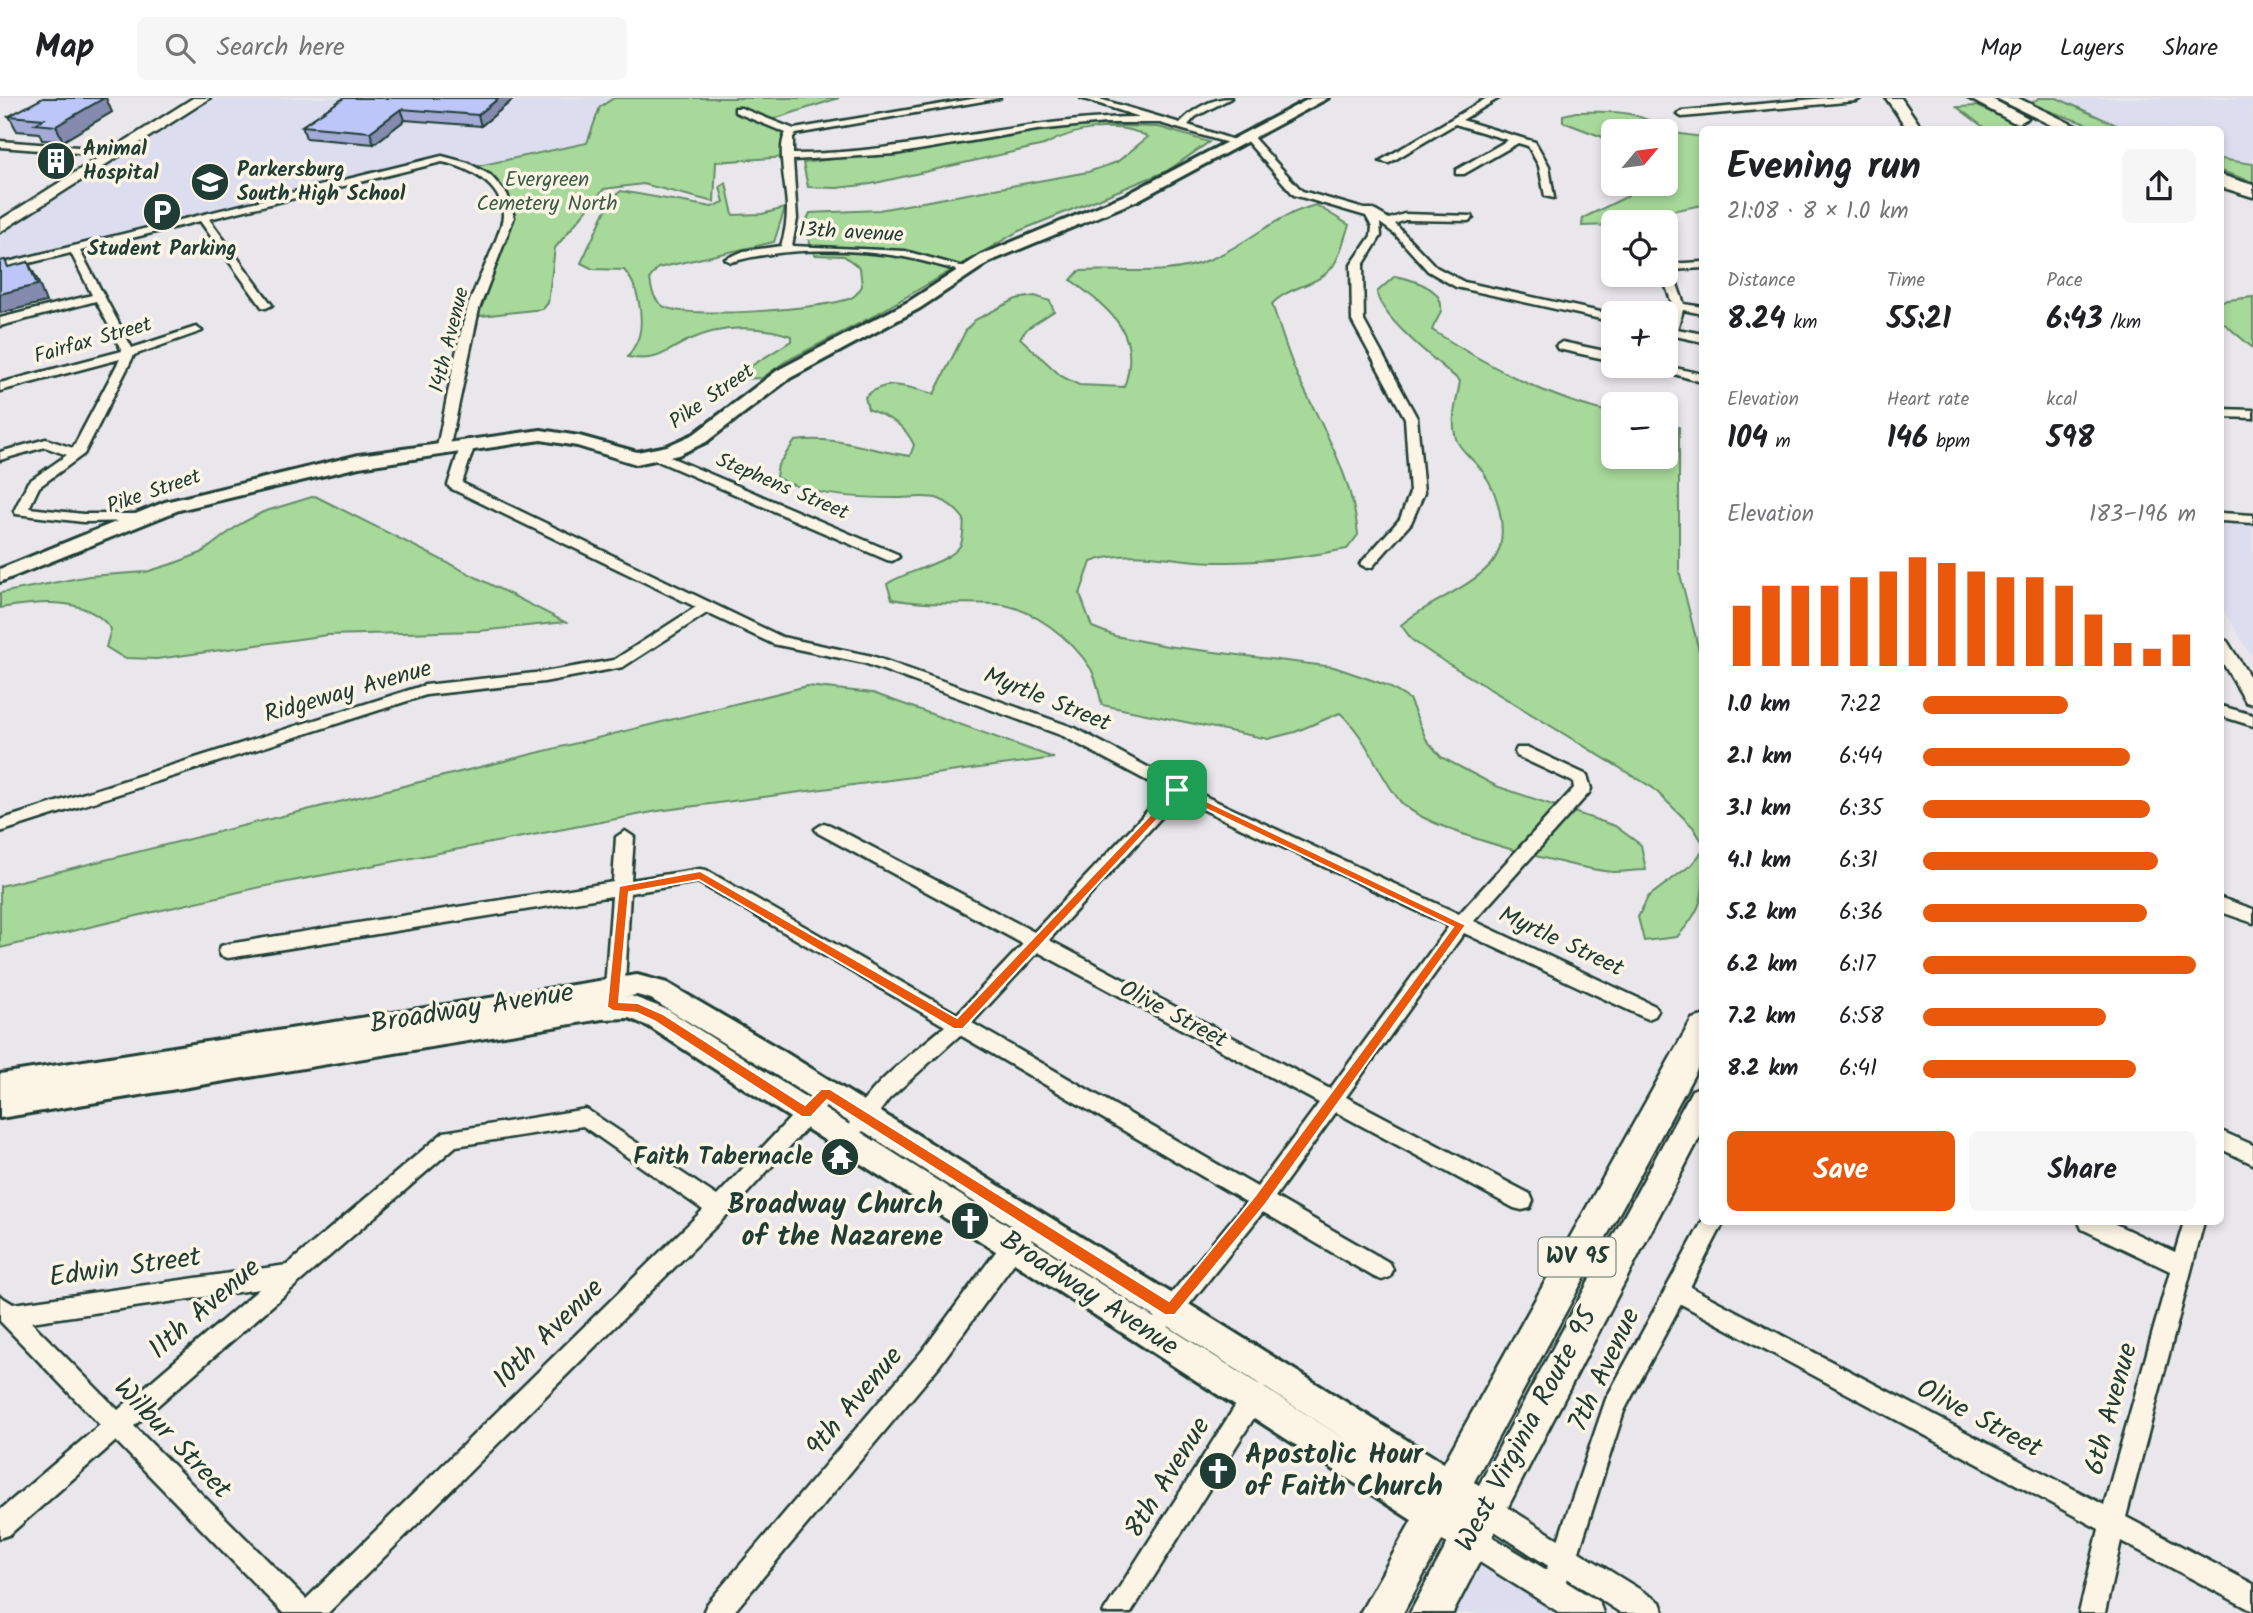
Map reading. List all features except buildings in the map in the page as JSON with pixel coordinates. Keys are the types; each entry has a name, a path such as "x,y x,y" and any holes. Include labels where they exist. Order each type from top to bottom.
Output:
{"highway":[{"path":"2006,99 2067,126"},
{"path":"1979,100 2037,126"},
{"path":"2224,182 2253,191"},
{"path":"2224,194 2253,203"}],"main road":[{"path":"0,227 203,98"},
{"name":"Pike Street","path":"0,576 139,518 216,494 293,475 444,447 541,435 579,441 621,456 656,456 699,438 785,374 914,305 1007,247 1133,197 1321,98"},
{"path":"1893,98 1913,126"},
{"name":"Broadway Avenue","path":"0,1106 615,996"},
{"name":"Broadway Avenue","path":"0,1085 615,996 816,1103 855,1128 1013,1245 1252,1399 1443,1502 1478,1524"},
{"name":"West Virginia Route 95","path":"1381,1613 1699,1035"},
{"name":"West Virginia Route 95","path":"1431,1613 1699,1107"},
{"name":"Broadway Avenue","path":"855,1128 1031,1222 1170,1310 1269,1373 1443,1502"}],"street":[{"path":"927,98 934,109"},
{"path":"786,249 794,213 787,157 788,136 793,132 995,98"},
{"path":"1086,98 1159,120 1241,139 1298,192 1378,217 1468,218"},
{"path":"1182,126 1192,115 1226,98"},
{"path":"1385,161 1494,98"},
{"path":"1743,98 1755,107"},
{"path":"1682,114 1856,98"},
{"path":"738,110 793,132"},
{"path":"787,157 856,157 915,150 1073,123 1159,120"},
{"path":"1454,121 1532,144 1544,166 1550,196"},
{"path":"1460,172 1519,138"},
{"path":"0,144 117,153"},
{"name":"14th Avenue","path":"203,218 442,159 468,163 488,178 509,206 509,217 473,309 444,447"},
{"path":"1378,217 1432,269 1460,285 1601,316"},
{"path":"1367,564 1406,520 1417,493 1411,418 1358,321 1357,265 1376,236 1378,217"},
{"path":"0,267 203,218 266,305"},
{"path":"74,249 129,353 77,453 33,485 22,511 83,518 139,518"},
{"name":"13th avenue","path":"731,259 750,252 786,249 904,254 968,270"},
{"path":"1678,267 1699,265"},
{"path":"1672,287 1679,306 1699,310"},
{"path":"0,323 100,296"},
{"name":"Fairfax Street","path":"0,387 129,353 196,331"},
{"path":"1678,333 1699,337"},
{"path":"1562,346 1601,355"},
{"path":"1678,372 1698,377"},
{"path":"2224,413 2253,414"},
{"path":"0,456 46,443 77,453"},
{"name":"Myrtle Street","path":"468,444 455,485 704,608 778,641 867,659 1069,732 1177,790 1648,1011"},
{"name":"Stephens Street","path":"656,456 892,556"},
{"path":"2224,517 2253,519"},
{"path":"83,518 92,539"},
{"name":"Ridgeway Avenue","path":"0,825 425,690 544,677 618,664 704,608"},
{"path":"2224,651 2253,698"},
{"path":"2224,712 2253,721"},
{"path":"1152,1335 1260,1200 1460,925 1583,789 1581,779 1522,752"},
{"path":"855,1128 882,1093 959,1025 1177,790"},
{"name":"Olive Street","path":"824,829 1522,1201"},
{"path":"615,996 625,837"},
{"path":"228,951 700,875 1381,1270"},
{"path":"2224,906 2253,916"},
{"name":"10th Avenue","path":"310,1613 718,1209 816,1103"},
{"name":"11th Avenue","path":"0,1526 451,1138 586,1116 718,1209"},
{"path":"2224,1141 2253,1155"},
{"name":"9th Avenue","path":"716,1613 931,1358 1031,1222"},
{"name":"7th Avenue","path":"1550,1589 1564,1558 1614,1407 1711,1225"},
{"path":"2096,1225 2182,1266"},
{"name":"6th Avenue","path":"2092,1613 2113,1524 2193,1225"},
{"name":"Edwin Street","path":"5,1311 289,1275"},
{"name":"Olive Street","path":"1676,1291 2253,1598"},
{"name":"Wilbur Street","path":"5,1311 301,1613"},
{"name":"8th Avenue","path":"1116,1613 1269,1373"},
{"name":"Broadway Avenue","path":"1478,1524 1564,1558 1650,1613"},
{"name":"Broadway Avenue","path":"1478,1524 1550,1589 1588,1613"}],"shaded area":[{"name":"Parkersburg South High School","path":"206,98 720,98 738,110 473,167 442,159 0,267 0,228"},
{"path":"2057,98 2253,98 2253,164 2224,159 2224,126 2118,126"},
{"path":"2224,523 2253,525 2253,658 2224,611"},
{"path":"1474,1544 1582,1613 1438,1613"}],"green space":[{"name":"Evergreen Cemetery North","path":"614,98 839,98 764,122 788,136 787,157 716,162 714,202 643,184 604,189 555,248 548,303 543,309 472,317 509,206 473,167 587,143 600,107"},
{"path":"2039,98 2057,98 2118,126 2092,126 2030,104"},
{"path":"1977,106 2021,126 1982,126 1957,107"},
{"path":"1576,112 1613,112 1646,119 1601,119 1601,136 1563,122 1563,115"},
{"path":"1084,125 1159,127 1209,142 1167,171 1019,231 868,319 786,361 762,378 740,379 740,373 791,341 791,336 753,328 727,329 689,340 655,357 628,357 639,336 641,320 639,301 629,276 624,270 593,269 581,263 611,199 621,191 712,207 724,202 720,187 726,183 733,215 762,214 785,208 774,242 658,268 650,278 657,300 663,306 676,310 725,313 837,302 855,296 859,291 862,286 860,268 844,256 814,255 804,226 810,213 879,210 1088,172 1117,162 1148,137 1123,129 1082,131 1044,145 871,184 837,188 808,187 803,163"},
{"path":"1678,134 1699,136 1699,206 1677,210 1601,210 1601,225 1582,226 1583,218 1628,196 1678,196"},
{"path":"2224,159 2253,164 2253,182 2224,172"},
{"path":"1316,205 1349,225 1338,257 1320,278 1286,293 1272,304 1297,375 1343,472 1358,535 1347,549 1283,559 1218,562 1138,555 1091,562 1080,594 1092,627 1115,636 1167,646 1334,667 1386,685 1409,699 1426,739 1441,757 1496,786 1615,826 1641,845 1646,870 1613,872 1534,856 1438,824 1400,801 1358,733 1340,713 1295,732 1268,739 1102,705 1095,677 1073,646 1049,626 1023,611 995,604 930,603 892,599 887,584 947,557 960,546 964,519 950,505 929,497 834,495 804,488 776,477 778,465 795,441 825,440 910,456 914,445 906,431 868,409 865,397 889,385 934,394 966,330 975,320 1016,299 1035,296 1050,301 1054,311 1028,328 1020,338 1061,376 1079,385 1124,387 1129,368 1126,337 1110,313 1071,280 1079,271 1162,270 1195,265 1224,253 1288,216"},
{"path":"1395,276 1425,286 1437,295 1440,302 1441,310 1432,330 1520,380 1601,410 1601,469 1678,469 1679,427 1679,570 1699,651 1699,837 1693,827 1653,788 1434,655 1412,640 1401,625 1469,583 1489,566 1496,556 1502,532 1498,506 1489,482 1456,439 1454,417 1460,381 1411,339 1380,302 1377,292"},
{"path":"2253,297 2253,348 2224,324 2224,301"},
{"path":"315,496 565,622 479,631 327,635 157,659 124,658 106,647 111,629 101,618 75,606 45,603 0,608 0,593 89,576 146,572 175,563 201,553 240,524 263,512"},
{"path":"807,686 873,693 1054,758 658,811 256,888 0,948 0,886"},
{"path":"1699,856 1699,903 1694,916 1677,937 1644,941 1638,917 1648,897 1691,865"}],"place":[{"name":"Animal Hospital","path":"56,161"},
{"name":"Parkersburg South High School","path":"210,182"},
{"name":"Student Parking","path":"162,212"},
{"name":"Faith Tabernacle","path":"840,1157"},
{"name":"Broadway Church of the Nazarene","path":"970,1221"},
{"name":"Apostolic Hour of Faith Church","path":"1218,1471"}],"route":[{"path":"1177,790 1460,925 1260,1200 1170,1310 826,1093 807,1113 658,1018 638,1008 613,1007 617,986 623,889 700,875 959,1025 1177,790"}]}
